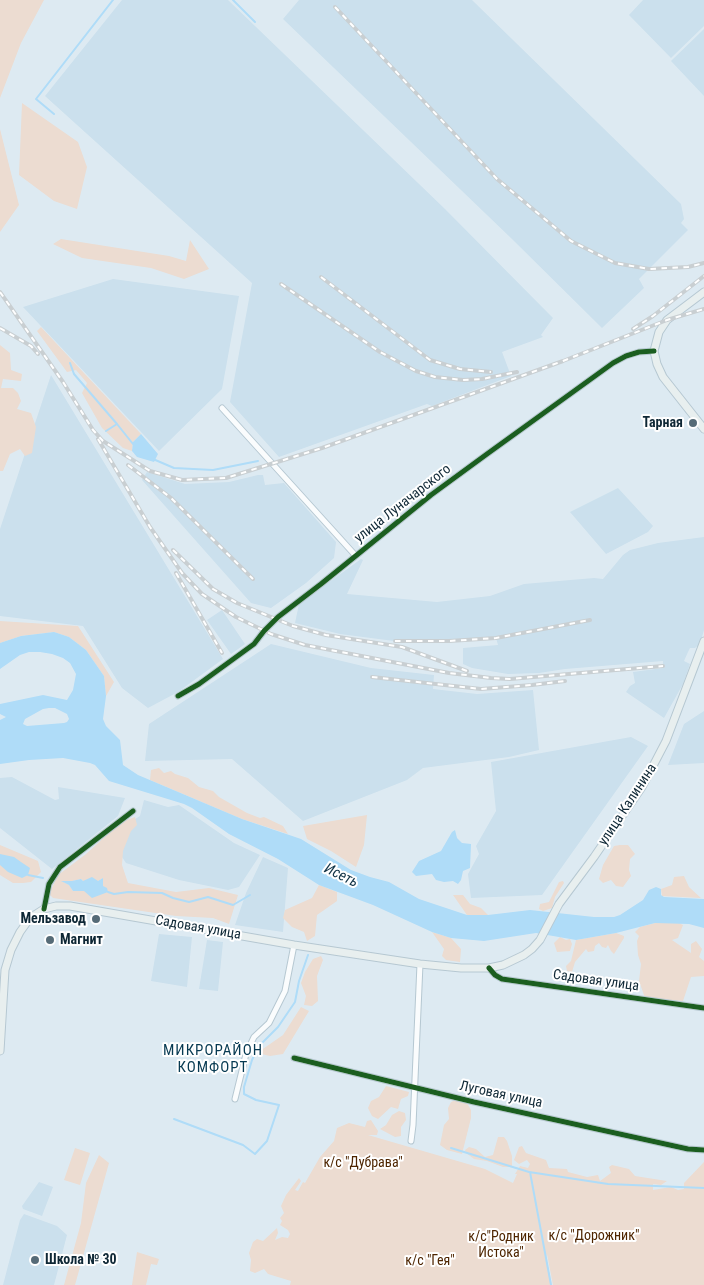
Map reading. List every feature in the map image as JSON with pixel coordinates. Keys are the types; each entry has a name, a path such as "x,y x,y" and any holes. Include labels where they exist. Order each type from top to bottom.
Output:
{"main road":[{"path":"704,292 667,320 659,332 654,351 663,377 704,429"},
{"name":"улица Калинина","path":"489,968 503,965 524,955 540,940 558,904 642,787 666,741 704,641"},
{"name":"Садовая улица","path":"44,909 56,906 70,906 294,945 420,964 460,968 489,968"},
{"path":"0,1051 5,970 11,950 30,918 44,909"}],"street":[{"name":"улица Луначарского","path":"178,696 199,684 254,644 278,617 431,495 613,363 639,352 654,351"},
{"path":"222,408 355,555"},
{"path":"44,909 49,884 60,867 133,811"},
{"path":"235,1099 250,1045 254,1037 269,1023 285,991 294,945"},
{"path":"411,1141 420,964"},
{"name":"Садовая улица","path":"489,968 495,976 502,979 704,1008"},
{"name":"Луговая улица","path":"294,1058 688,1149 704,1150"}],"shaded area":[{"path":"122,0 228,0 445,209 553,318 541,335 543,337 502,352 511,376 432,406 427,404 279,457 230,402 252,283 45,96"},
{"path":"299,0 472,0 681,204 684,219 681,223 688,230 639,279 644,288 602,328 283,19"},
{"path":"643,0 704,0 704,26 671,58 629,15"},
{"path":"704,29 704,96 671,61"},
{"path":"113,279 239,296 222,389 159,451 23,307"},
{"path":"51,375 223,659 178,692 148,708 122,688 83,626 0,616 0,529"},
{"path":"147,472 185,484 229,482 258,475 263,475 265,485 284,483 336,542 334,558 306,583 271,608 251,603 142,480"},
{"path":"618,488 653,526 648,532 606,554 570,512"},
{"path":"704,537 704,630 700,644 695,648 690,648 688,652 684,661 690,664 683,684 664,718 626,692 635,683 633,672 663,668 663,661 539,673 508,674 472,668 463,664 463,648 498,645 496,638 449,641 394,641 340,634 295,623 299,604 361,559 363,560 347,594 437,602 490,596 524,584 594,578 603,579 623,555 630,550 658,543"},
{"path":"222,610 245,644 231,654 207,620"},
{"path":"271,644 371,668 434,675 433,689 477,694 533,690 539,750 509,757 423,768 407,780 303,821 232,759 145,761 149,724"},
{"path":"704,711 704,763 668,765 684,724"},
{"path":"631,737 648,746 542,895 471,898 468,874 479,854 476,846 496,811 491,762"},
{"path":"12,777 55,800 59,799 58,787 125,798 118,816 52,869 0,828 0,778"},
{"path":"144,800 168,807 179,805 234,843 260,855 239,887 228,890 179,880 126,863 108,836 140,816"},
{"path":"263,857 288,868 283,932 235,925 246,893"},
{"path":"159,934 192,937 187,987 151,981"},
{"path":"207,940 223,942 218,991 199,989"},
{"path":"39,1182 53,1187 42,1216 23,1209 22,1206"},
{"name":"Школа № 30","path":"24,1214 57,1226 67,1235 54,1285 3,1285 20,1220"}],"green space":[{"path":"0,0 44,0 21,43 0,98"},
{"path":"22,103 78,142 87,167 77,209 54,201 19,175"},
{"path":"0,129 19,205 0,232"},
{"path":"61,239 169,256 186,261 190,240 209,269 184,279 151,268 82,258 53,244"},
{"path":"41,327 141,434 133,442 132,451 123,448 102,428 82,393 87,383 76,370 67,372 37,331"},
{"path":"0,345 10,353 11,370 22,374 21,381 3,379 1,388 13,388 18,393 21,401 17,409 31,413 36,427 32,453 25,456 20,449 10,454 3,471 0,471"},
{"path":"0,621 78,626 114,682 106,696 104,676 86,650 69,637 54,632 21,636 0,643"},
{"path":"159,768 164,773 171,771 188,778 199,787 213,791 219,797 247,813 260,818 264,817 283,826 288,834 242,819 150,780 151,770"},
{"path":"367,815 364,845 356,867 307,839 303,826"},
{"path":"135,817 137,825 131,831 123,851 122,865 128,883 176,892 209,888 238,895 229,924 213,918 176,916 53,898 49,894 58,875 86,854 121,822","holes":["103,878 103,886 73,891 69,885 62,881 81,879 83,881 98,881"]},
{"path":"0,845 38,861 41,872 31,882 23,883 13,883 0,875"},
{"path":"628,845 635,854 630,859 629,870 631,876 623,887 616,886 611,880 603,883 599,879 603,865 614,846"},
{"path":"684,876 689,887 701,898 662,896 661,889 672,885 674,877"},
{"path":"563,881 564,883 555,897 552,908 543,911 539,909 540,904 549,902 559,882"},
{"path":"319,885 337,892 337,901 317,915 315,936 307,941 304,932 292,927 283,918 285,910 312,898"},
{"path":"453,895 463,895 470,904 481,908 488,915 467,915"},
{"path":"676,922 683,925 678,938 672,940 691,953 691,944 696,941 702,949 699,957 704,961 704,976 691,977 683,1001 645,998 639,981 641,964 637,941 639,936 635,932 640,927 655,923"},
{"path":"432,932 451,938 461,949 460,962 446,960 442,956 444,949"},
{"path":"616,933 624,936 624,938 614,954 608,945 606,948 602,947 599,943 595,946 594,951 588,952 586,949 575,962 572,972 567,971 566,966 571,961 576,940"},
{"path":"560,937 566,940 570,939 572,944 570,951 557,952 554,943"},
{"path":"321,956 323,960 317,976 318,1001 312,1006 304,1005 306,996 301,983 313,959"},
{"path":"301,1007 309,1011 283,1054 270,1056 257,1053 283,1035"},
{"path":"386,1086 409,1092 408,1096 401,1099 398,1109 391,1107 378,1119 372,1116 368,1108 371,1101 379,1097"},
{"path":"458,1099 467,1103 471,1110 471,1118 462,1154 447,1150 440,1145 444,1125 449,1119 448,1108 451,1102"},
{"path":"399,1111 405,1113 406,1120 401,1127 401,1136 395,1137 380,1129 386,1125 392,1115"},
{"path":"371,1120 378,1131 377,1135 368,1135 485,1169 513,1183 517,1174 515,1174 520,1166 528,1168 530,1164 527,1160 519,1164 514,1160 519,1147 522,1146 526,1153 546,1160 549,1168 567,1169 568,1172 587,1177 598,1175 600,1181 611,1173 609,1167 612,1165 629,1169 635,1176 667,1181 661,1185 653,1184 653,1190 671,1187 678,1190 684,1189 684,1183 704,1162 704,1285 553,1285 547,1254 552,1285 290,1285 291,1281 268,1274 264,1269 255,1273 250,1271 251,1260 249,1253 253,1242 257,1239 263,1241 277,1228 278,1233 275,1240 282,1237 288,1238 290,1234 288,1230 280,1225 282,1221 280,1218 284,1213 281,1206 286,1195 299,1178 301,1181 295,1190 298,1191 303,1182 305,1183 320,1157 334,1141 337,1128 349,1123 365,1127 367,1121"},
{"path":"498,1137 504,1137 507,1141 512,1156 512,1167 503,1167 487,1161 474,1159 466,1153 465,1150 469,1147 476,1149 485,1157 493,1155"},
{"path":"75,1148 90,1153 80,1185 64,1180"},
{"path":"99,1155 109,1163 75,1285 64,1285 81,1223 86,1183"},
{"path":"137,1252 159,1259 157,1265 151,1264 146,1285 132,1285"}],"water":[{"path":"141,434 158,454 154,462 137,457 132,451 133,442"},
{"name":"Исеть","path":"54,632 69,637 86,650 104,676 106,696 103,719 106,726 120,740 123,765 138,775 242,819 301,839 351,870 389,882 419,899 467,915 488,915 530,910 594,917 614,917 643,900 649,890 656,887 661,889 661,895 664,897 704,899 704,928 689,924 655,923 616,933 576,940 536,933 484,941 451,938 432,932 373,905 319,885 278,859 229,834 192,808 109,781 95,765 90,763 63,758 0,764 0,720 6,717 0,714 0,704 43,695 67,700 73,690 76,674 70,663 63,658 40,652 29,652 20,655 0,669 0,643 21,636","holes":["55,708 67,714 69,719 67,722 27,726 23,724 25,719 43,709"]},
{"path":"455,830 457,838 462,843 471,844 470,868 463,871 458,884 453,881 444,882 436,880 432,874 416,876 412,872 419,861 441,851"},
{"path":"0,854 14,857 30,868 28,875 22,878 8,872 0,865"},
{"path":"92,877 98,881 103,878 103,886 107,888 108,892 92,898 84,891 73,891 69,885 61,881 81,879 83,881"}],"waterway":[{"path":"54,114 36,99 113,0"},
{"path":"233,0 255,22"},
{"path":"70,363 74,374 117,424 106,431"},
{"path":"117,424 133,444"},
{"path":"153,459 174,468 213,470 258,461"},
{"path":"28,875 43,878"},
{"path":"108,892 114,894 128,892 162,893 189,902 208,897 233,905 250,895"},
{"path":"174,1119 243,1145 255,1154 267,1141 279,1105 256,1100 244,1094 244,1087 258,1047 278,1027 295,1002 299,981 308,955"},
{"path":"451,1148 529,1172 608,1184 704,1188"},
{"path":"530,1172 551,1285"}],"railway":[{"path":"335,7 497,179 571,241 615,263 649,269 688,267 704,263"},
{"path":"633,329 653,316 704,276"},
{"path":"321,277 430,360 460,369 491,372"},
{"path":"281,284 380,352 416,371 435,377 463,380 482,379 517,372"},
{"path":"0,292 63,382 93,430 103,441 150,471 182,480 226,478 322,448 563,361 667,320 704,309"},
{"path":"0,328 31,346 38,354"},
{"path":"98,439 150,527 182,573 202,594 236,617 271,634 305,645 449,673 491,678 510,679 663,666"},
{"path":"128,465 171,498 253,579"},
{"path":"173,550 213,589 237,603 293,626 326,635 402,647 467,671"},
{"path":"176,573 222,653"},
{"path":"395,641 449,641 496,638 590,620"},
{"path":"372,677 481,689 565,681"}],"cycle path":[{"path":"178,696 199,684 254,644 278,617 431,495 487,454 613,363 639,352 654,351"},
{"path":"44,909 49,884 60,867 133,811"},
{"path":"489,968 502,979 704,1008"},
{"path":"294,1058 474,1102 688,1149 704,1150"}],"place":[{"name":"Тарная","path":"693,423"},
{"name":"Мельзавод","path":"96,919"},
{"name":"Магнит","path":"50,940"},
{"name":"Школа № 30","path":"35,1260"}],"district":[{"name":"МИКРОРАЙОН КОМФОРТ","path":"213,1060"}],"park label":[{"name":"к/с \"Дубрава\"","path":"363,1163"},
{"name":"к/с \"Дорожник\"","path":"594,1236"},
{"name":"к/с\"Родник Истока\"","path":"501,1246"},
{"name":"к/с \"Гея\"","path":"430,1261"}]}
